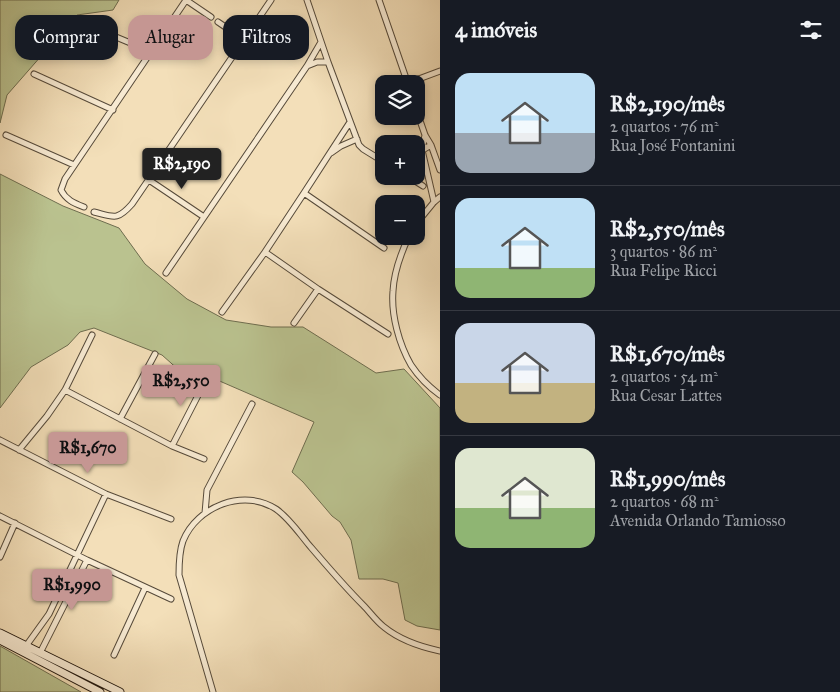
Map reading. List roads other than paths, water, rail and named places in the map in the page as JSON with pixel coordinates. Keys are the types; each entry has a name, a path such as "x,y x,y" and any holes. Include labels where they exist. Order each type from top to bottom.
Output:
{"main road":[{"path":"0,632 120,692"},
{"path":"0,640 100,692"}],"street":[{"path":"176,15 186,0 208,15"},
{"path":"260,15 270,0"},
{"path":"307,0 358,145 375,156"},
{"path":"378,0 405,75"},
{"path":"218,22 223,25"},
{"path":"166,273 307,66 321,42"},
{"path":"84,207 68,200 64,196 61,190 65,179 146,60"},
{"path":"94,212 116,217 122,215 132,204 229,60"},
{"path":"307,66 317,62 328,62"},
{"path":"425,77 440,71"},
{"path":"34,74 112,110"},
{"path":"222,312 265,252 350,122"},
{"path":"422,125 440,170"},
{"path":"6,136 74,165"},
{"path":"330,154 341,146 357,140"},
{"path":"425,148 431,145"},
{"path":"425,163 434,202"},
{"path":"149,180 204,217"},
{"path":"304,193 384,248"},
{"path":"425,213 440,197"},
{"path":"405,245 397,265 393,290 393,308 399,337 411,365 427,385 440,395"},
{"path":"265,252 388,334"},
{"path":"294,323 318,288"},
{"path":"19,450 47,416 65,390 92,335"},
{"path":"120,419 155,354"},
{"path":"172,446 208,376"},
{"path":"65,390 172,446 204,459"},
{"path":"205,513 207,490 252,404"},
{"path":"0,440 106,494 171,519"},
{"path":"26,646 49,614 106,494"},
{"path":"213,692 179,575 179,558 183,541 189,530 198,520 205,513 220,504 232,501 250,500 264,503 276,509 384,627 422,647 440,651"},
{"path":"0,516 76,555 171,599"},
{"path":"0,557 15,523"},
{"path":"40,653 87,560"},
{"path":"114,655 146,588"}]}
